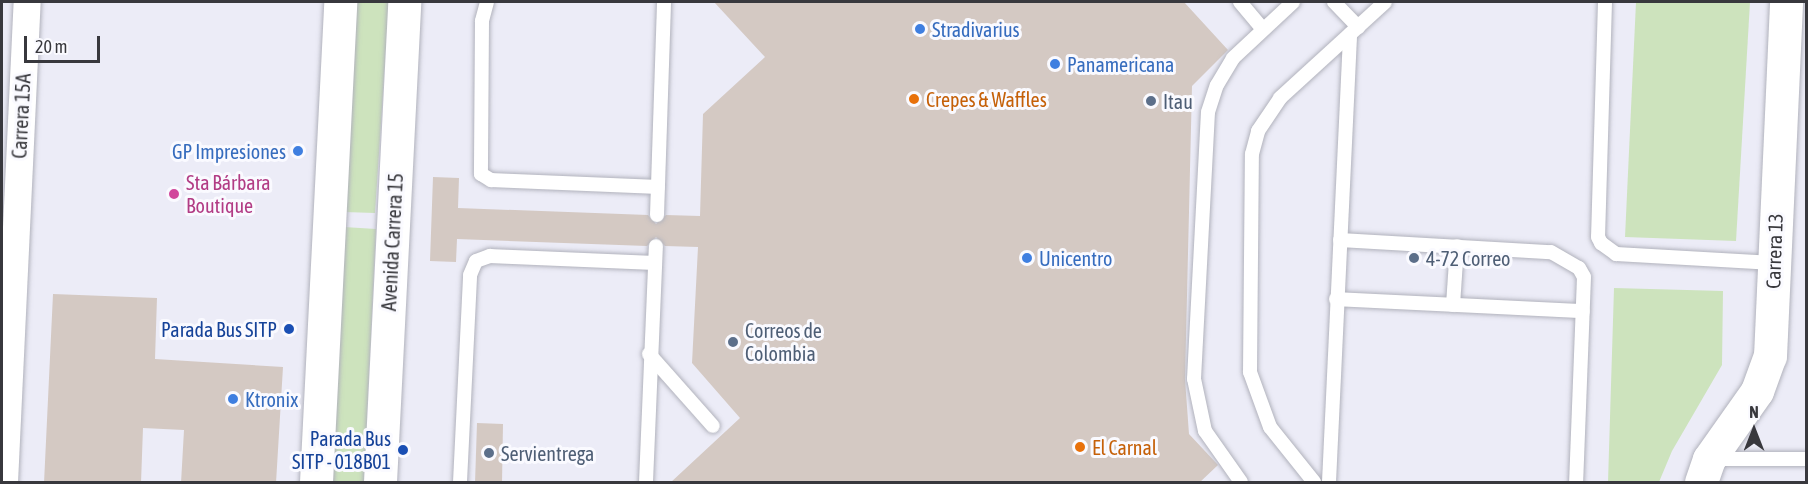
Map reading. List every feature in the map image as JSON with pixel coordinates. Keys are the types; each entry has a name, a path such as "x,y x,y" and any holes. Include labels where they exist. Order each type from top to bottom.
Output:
{"main road":[{"path":"316,483 340,2"},
{"name":"Avenida Carrera 15","path":"380,483 404,2"},
{"name":"Carrera 13","path":"1705,471 1766,373 1774,263 1786,2"}],"street":[{"name":"Carrera 15A","path":"3,483 5,395 27,2"}],"lane":[{"path":"487,2 482,21 481,174 491,180 658,187"},
{"path":"657,215 664,2"},
{"path":"1240,2 1263,29"},
{"path":"1241,483 1205,431 1194,379 1209,112 1217,85 1233,58 1293,2"},
{"path":"1329,483 1336,299 1354,31 1334,2"},
{"path":"1314,483 1270,427 1250,372 1251,164 1258,131 1268,114 1385,2"},
{"path":"1605,2 1598,237 1601,243 1616,254 1774,263"},
{"path":"1340,240 1457,246 1562,255 1579,268 1584,277 1576,483"},
{"path":"646,483 649,354 656,246"},
{"path":"1453,305 1457,246"},
{"path":"460,483 470,275 476,261 490,256 654,263"},
{"path":"1336,299 1582,311"},
{"path":"649,354 713,426"},
{"path":"1705,471 1806,459"}],"green space":[{"path":"355,2 389,2 375,213 344,212"},
{"path":"1636,2 1750,2 1736,241 1625,237"},
{"path":"344,227 376,229 364,482 332,482"},
{"path":"1614,288 1723,291 1722,365 1672,451 1659,482 1608,482"}],"building":[{"path":"714,2 1184,2 1228,50 1192,86 1185,379 1189,434 1218,465 1199,483 670,483 740,418 692,363 698,247 665,246 656,237 647,246 457,239 456,262 430,261 433,177 459,178 458,208 648,215 656,224 666,215 700,216 703,114 765,57"},
{"path":"53,294 157,298 155,359 283,367 276,483 181,483 184,430 143,428 141,483 44,483"},
{"name":"Servientrega","path":"477,423 503,424 502,483 475,483"}],"place":[{"name":"Stradivarius","path":"920,29"},
{"name":"Panamericana","path":"1055,64"},
{"name":"Crepes & Waffles","path":"914,99"},
{"name":"Itau","path":"1151,101"},
{"name":"GP Impresiones","path":"298,151"},
{"name":"Sta Bárbara Boutique","path":"174,194"},
{"name":"Unicentro","path":"1027,258"},
{"name":"4-72 Correo","path":"1414,258"},
{"name":"Parada Bus SITP","path":"289,329"},
{"name":"Correos de Colombia","path":"733,342"},
{"name":"Ktronix","path":"233,399"},
{"name":"El Carnal","path":"1080,447"},
{"name":"Parada Bus SITP - 018B01","path":"403,450"},
{"name":"Servientrega","path":"489,453"}]}
